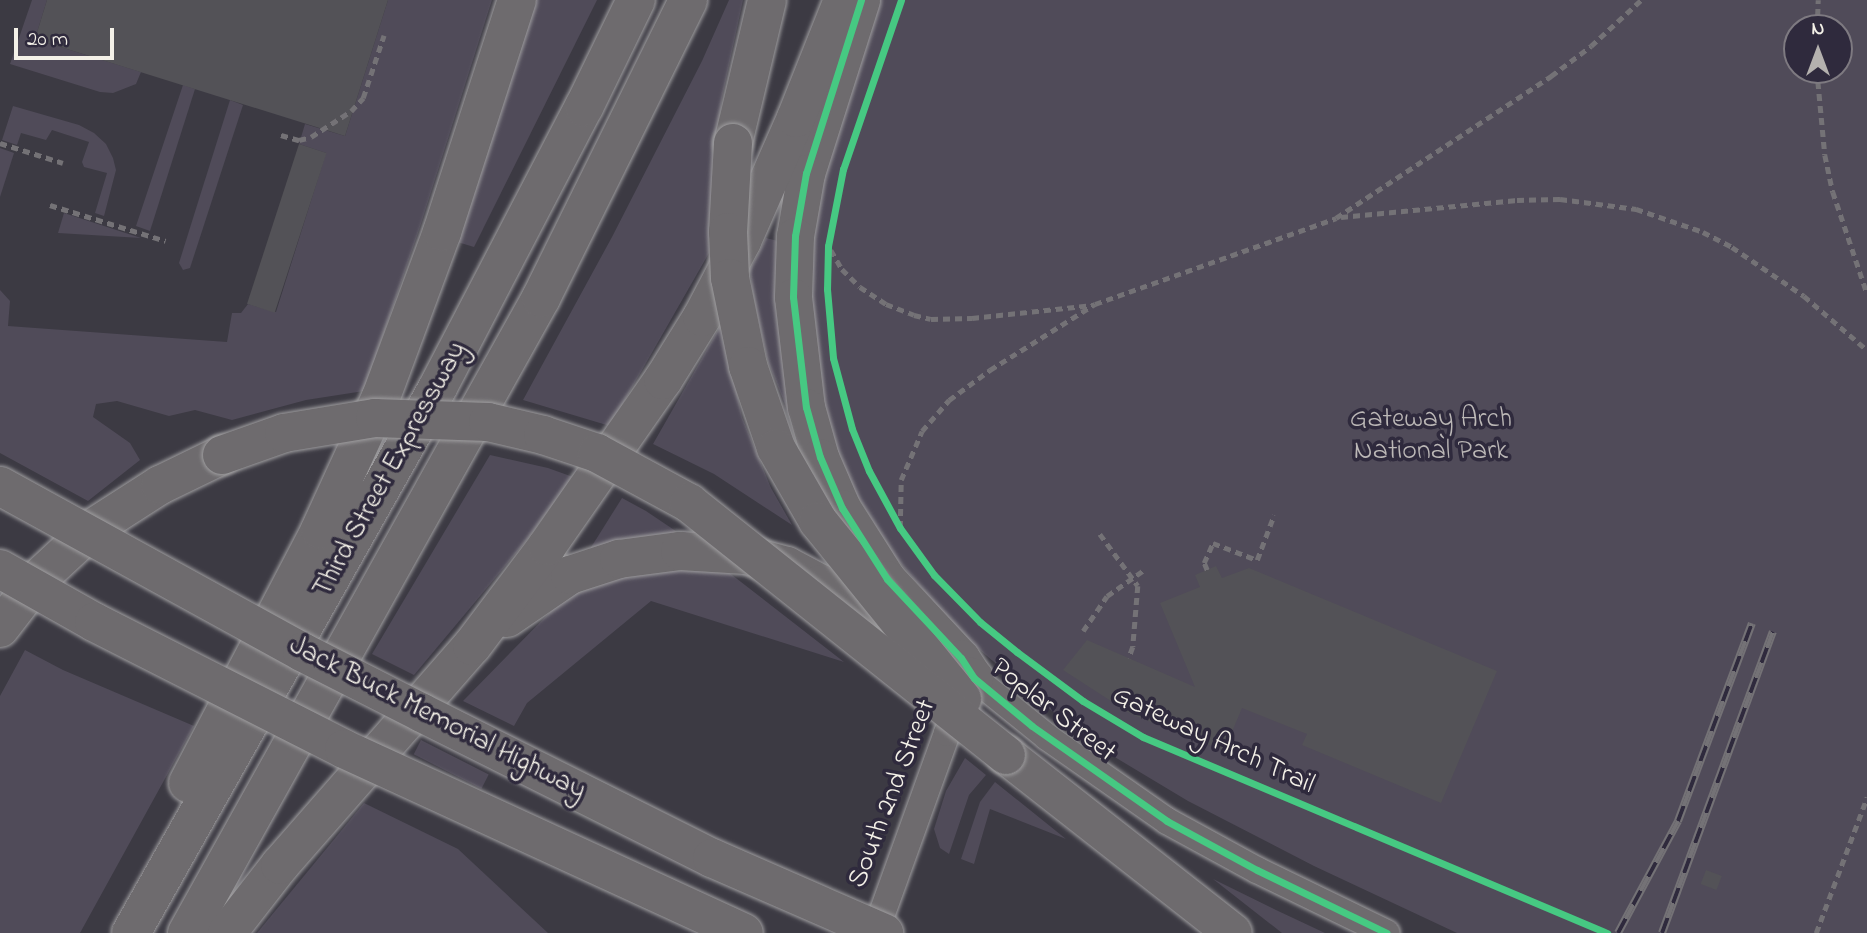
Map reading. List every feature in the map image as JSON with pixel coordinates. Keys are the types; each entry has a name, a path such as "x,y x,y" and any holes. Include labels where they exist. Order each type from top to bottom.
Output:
{"highway":[{"path":"132,931 165,837 192,774 314,541 381,397 442,232 517,0"},
{"name":"Third Street Expressway","path":"132,931 438,387 578,120 636,0"},
{"name":"Third Street Expressway","path":"187,933 541,298 688,0"},
{"path":"766,0 733,143 728,220 730,278 748,366 776,448 818,521 1006,755"},
{"path":"755,40 776,0"},
{"path":"227,933 298,844 472,646 620,443 702,317 742,241 796,118 842,0"},
{"path":"0,628 37,580 93,528 160,485 222,455 284,433 375,418 488,422 543,435 597,453 689,503 1233,933"},
{"name":"Jack Buck Memorial Highway","path":"0,486 290,646 422,713 712,858 884,933"},
{"path":"472,646 523,606 570,575 590,567 649,554 715,551 746,555 787,566 821,584 860,610 914,656 932,666 974,678"},
{"path":"0,569 94,622 344,749 744,933"}],"street":[{"name":"Poplar Street","path":"861,0 806,173 795,236 794,309 806,407 820,457 842,508 887,579 961,659 974,678 1047,737 1167,821 1387,933"},
{"name":"South 2nd Street","path":"875,933 947,733 974,678"}],"path":[{"path":"1336,218 1551,76 1591,46 1641,0"},
{"path":"281,135 299,140 311,137 351,111 363,98 384,35"},
{"path":"1818,84 1825,155 1833,192 1867,293"},
{"path":"0,143 63,163"},
{"path":"900,528 898,499 904,468 922,431 949,400 990,370 1095,304 1336,218 1402,209 1560,199 1636,209 1703,232 1732,247 1804,296 1867,350"},
{"path":"50,205 166,241"},
{"path":"828,246 842,269 860,287 886,304 914,316 961,319 1095,304"},
{"path":"828,246 828,267"},
{"path":"888,505 907,537"},
{"path":"1207,570 1204,562 1213,543 1257,560 1274,515"},
{"path":"1100,534 1138,586 1133,647 1129,658"},
{"path":"1083,631 1107,596 1144,570"},
{"path":"1816,933 1867,797"}],"green space":[{"path":"32,0 47,0 35,39 141,72 136,84 113,93 100,92 10,64"},
{"path":"388,0 492,0 418,233 364,391 306,400 232,420 195,410 169,416 117,401 96,404 93,417 130,443 140,460 88,501 0,453 0,290 10,301 8,326 227,342 232,313 241,313 248,304 276,312 326,153 299,144 305,124 345,136"},
{"path":"536,0 597,0 474,247 454,241"},
{"path":"729,0 743,0 722,98 717,141 713,246 610,426 523,400 612,237 702,61"},
{"name":"Gateway Arch National Park","path":"878,0 1867,0 1867,933 1457,933 1314,866 1188,801 1113,756 1052,711 961,634 895,557 850,484 828,426 807,323 817,184"},
{"path":"183,85 195,89 150,231 136,226"},
{"path":"230,100 243,105 190,268 183,270 179,263"},
{"path":"13,106 79,125 106,144 116,170 104,216 95,213 107,173 84,167 82,162 89,142 52,130 46,140 21,133 17,145 2,140"},
{"path":"0,148 14,153 0,197"},
{"path":"64,213 141,238 58,233"},
{"path":"766,238 778,241 775,289 800,441 768,362 753,295 750,270"},
{"path":"722,323 742,417 771,488 792,525 714,474 653,444"},
{"path":"490,455 548,468 573,477 526,541 414,675 372,654"},
{"path":"622,498 646,511 689,540 585,557"},
{"path":"723,568 844,662 651,601 527,703 514,726 463,701 563,599 619,573"},
{"path":"25,650 63,670 194,726 80,933 0,933 0,696"},
{"path":"421,740 489,775 481,789 414,754"},
{"path":"965,758 986,775 969,795 949,854 940,848 934,829 946,791"},
{"path":"995,782 1066,839 990,809 974,864 961,859 980,802"},
{"path":"364,803 458,849 548,933 257,933"},
{"path":"1213,879 1276,910 1325,933 1282,933"}],"building":[{"path":"47,0 388,0 345,136 35,39"},
{"path":"299,144 327,153 275,313 247,304"},
{"path":"1216,566 1222,578 1249,568 1497,671 1441,803 1302,745 1307,734 1242,708 1224,751 1131,714 1063,670 1087,640 1195,687 1160,603 1200,587 1195,575"},
{"path":"1706,870 1722,876 1716,890 1701,884"}],"railway":[{"path":"1618,933 1678,821 1752,623"},
{"path":"1662,933 1773,632"}],"cycle path":[{"path":"861,0 806,173 795,236 793,297 806,407 820,457 842,508 887,579 961,658 974,678 1032,726 1167,821 1257,870 1387,933"},
{"name":"Gateway Arch Trail","path":"901,0 843,169 828,246 827,289 833,358 852,429 869,471 900,528 934,575 980,622 1017,652 1083,701 1143,737 1607,933"}]}
